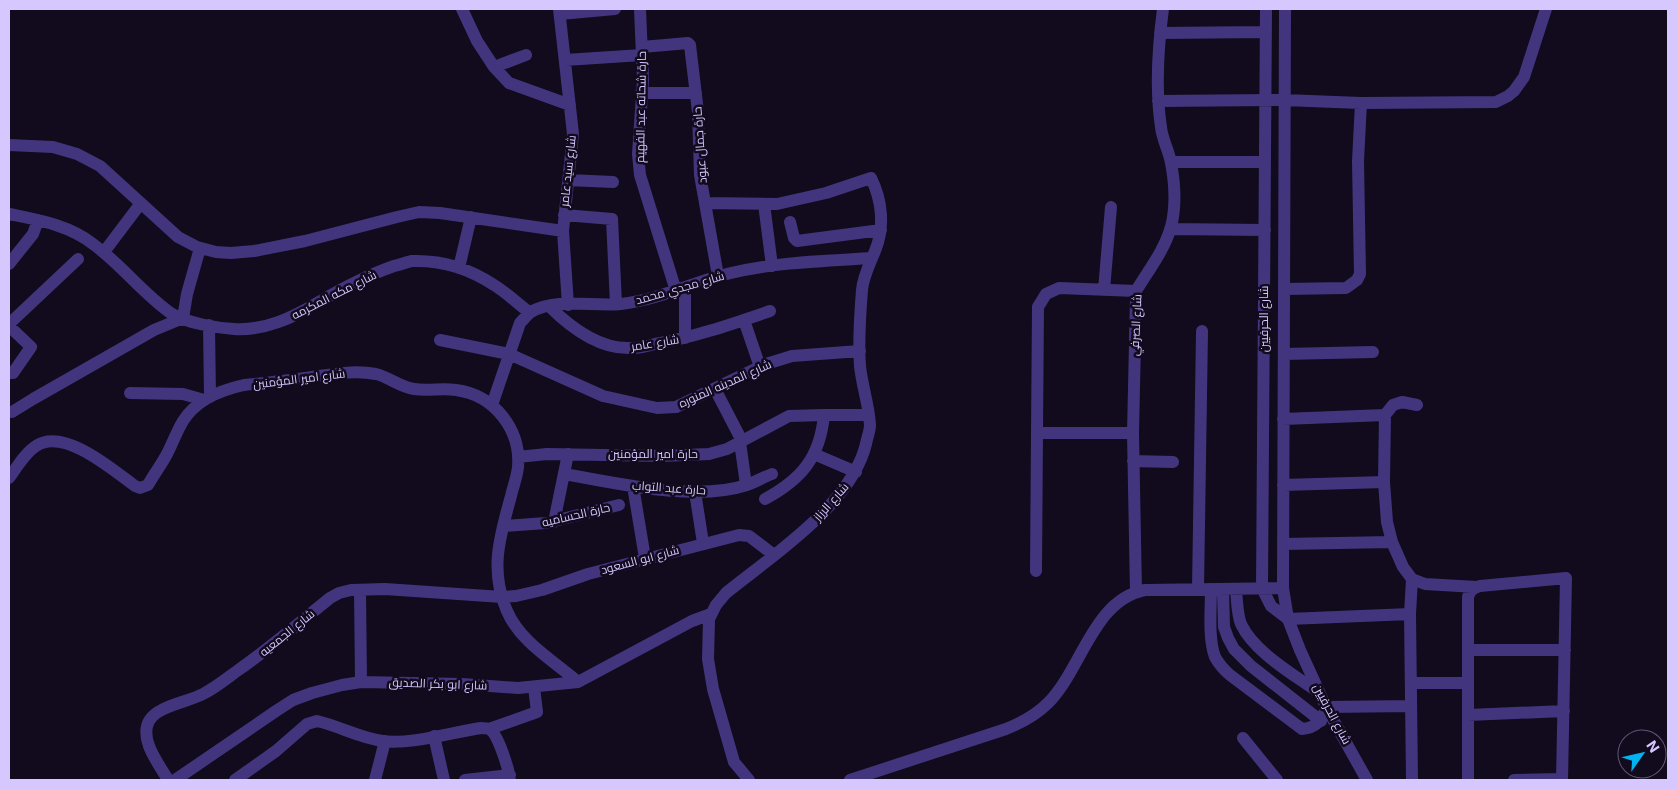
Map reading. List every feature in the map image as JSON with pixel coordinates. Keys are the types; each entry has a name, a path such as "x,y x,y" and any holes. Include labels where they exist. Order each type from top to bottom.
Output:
{"street":[{"path":"462,9 477,41 494,66 509,83 570,106"},
{"path":"560,11 615,9"},
{"name":"حارة شحاته عبد الفهيم","path":"640,9 642,51 642,93 638,154 640,175 680,289 685,338"},
{"name":"شارع الصرفي","path":"1136,592 1133,433 1136,291 1156,261 1170,229 1174,212 1171,162 1161,128 1158,101 1160,33 1163,9"},
{"name":"شارع الحرفيين","path":"1266,9 1262,588 1271,606 1288,619"},
{"name":"شارع الحرفيين","path":"1285,9 1283,588 1288,619 1300,650 1326,707 1367,780"},
{"path":"1158,101 1284,100 1361,103 1489,103 1502,100 1514,91 1524,78 1546,9"},
{"name":"شارع سيد عامر","path":"560,11 573,134 563,231 568,305"},
{"path":"1160,33 1266,32"},
{"name":"حارة جمال عبود","path":"642,51 690,43 698,112 700,175 718,276"},
{"path":"565,60 642,51"},
{"path":"494,66 526,55"},
{"path":"642,93 696,93"},
{"path":"1284,289 1346,288 1358,280 1360,274 1358,161 1361,103"},
{"path":"9,145 53,148 77,154 100,166 178,237 200,248 216,252 254,251 306,241 397,216 419,212 440,212 563,231"},
{"path":"1171,162 1265,162"},
{"name":"شارع الرزاز","path":"744,779 734,762 713,689 708,659 708,628 711,614 726,592 805,530 838,496 856,472 865,449 870,427 860,367 862,287 876,249 881,230 882,212 872,178 826,193 777,204 764,204"},
{"path":"568,180 613,182"},
{"path":"104,252 141,203"},
{"path":"705,203 764,204 772,266"},
{"path":"1104,290 1111,207"},
{"name":"شارع مكه المكرمه","path":"9,214 72,230 104,252 125,270 153,300 174,315 209,325 236,329 269,325 297,315 379,271 411,261 442,263 469,271 496,286 530,313"},
{"path":"564,215 612,219 616,304"},
{"path":"458,268 471,217"},
{"path":"9,264 14,251 33,234 38,220"},
{"path":"790,222 794,238 797,241 881,230"},
{"path":"1170,229 1265,230"},
{"path":"12,412 154,330 183,318 187,294 200,248"},
{"path":"9,373 13,373 31,347 9,325 78,258"},
{"name":"شارع مجدي محمد","path":"530,313 554,304 616,304 655,297 718,276 752,268 872,258"},
{"path":"1036,571 1038,307 1046,294 1059,288 1136,291"},
{"name":"شارع عامر","path":"549,306 574,328 595,340 614,346 632,348 685,338 770,311"},
{"path":"492,405 520,323 530,313"},
{"path":"744,320 760,367"},
{"path":"130,393 183,394 207,399 209,325"},
{"path":"1198,589 1202,331"},
{"name":"شارع المدينه المنوره","path":"440,340 509,354 603,396 657,408 676,406 760,367 792,356 860,351"},
{"path":"1284,354 1373,352"},
{"name":"شارع امير المؤمنين","path":"9,478 29,452 38,445 61,441 86,452 135,486 144,488 148,485 168,453 184,420 207,399 229,389 244,385 351,372 377,375 406,388 464,391 474,394 492,405 503,416 511,428 516,442 518,469 497,556 498,575 507,611 517,629 548,658 578,682"},
{"path":"715,389 741,442 746,485"},
{"path":"1418,404 1402,402 1393,405 1385,416 1384,482 1387,522 1392,542 1403,567 1412,579 1424,584 1476,587 1566,578 1562,780 1514,780"},
{"path":"765,499 785,488 802,473 820,442 824,414"},
{"name":"حارة امير المؤمنين","path":"518,457 568,454 701,455 720,452 789,416 824,414 868,415"},
{"path":"1283,418 1385,416"},
{"path":"1037,434 1133,433"},
{"path":"554,522 568,454"},
{"path":"814,454 856,472"},
{"path":"1133,461 1173,462"},
{"name":"حارة عبد التواب","path":"564,474 633,486 694,492 746,485 772,474"},
{"path":"1283,485 1384,482"},
{"path":"633,486 645,558"},
{"path":"694,492 703,543"},
{"name":"حارة الحساميه","path":"503,526 554,522 619,505"},
{"name":"شارع ابو السعود","path":"502,597 542,590 588,574 645,558 742,534 749,536 774,555"},
{"path":"1283,544 1392,542"},
{"path":"1412,579 1410,614 1412,780"},
{"path":"1468,780 1468,597 1472,589 1476,587"},
{"path":"850,780 1006,730 1031,716 1048,703 1058,690 1096,629 1116,603 1136,592 1146,590 1283,588"},
{"path":"1217,589 1224,627 1234,649 1251,666 1321,721"},
{"path":"1217,589 1212,644 1215,656 1230,675 1302,729 1309,728 1321,721 1326,707 1411,706"},
{"path":"1236,589 1240,622 1254,642 1267,654 1320,693"},
{"path":"360,590 361,682"},
{"name":"شارع الجمعيه","path":"168,780 152,753 147,739 146,730 148,722 153,715 160,710 203,694 218,685 276,643 339,592 360,590 428,591 502,597"},
{"name":"شارع ابو بكر الصديق","path":"175,780 293,700 342,684 361,682 462,684 518,688 578,682 692,621 711,614"},
{"path":"1288,619 1410,614"},
{"path":"1468,650 1565,650"},
{"path":"1411,683 1468,684"},
{"path":"235,780 276,751 311,722 324,722 367,737 401,742 481,728 489,729 537,712 534,687"},
{"path":"1468,715 1564,711"},
{"path":"465,780 510,778 499,744 495,735 489,729"},
{"path":"434,736 444,780"},
{"path":"1243,738 1277,780"},
{"path":"375,780 385,741"}]}
